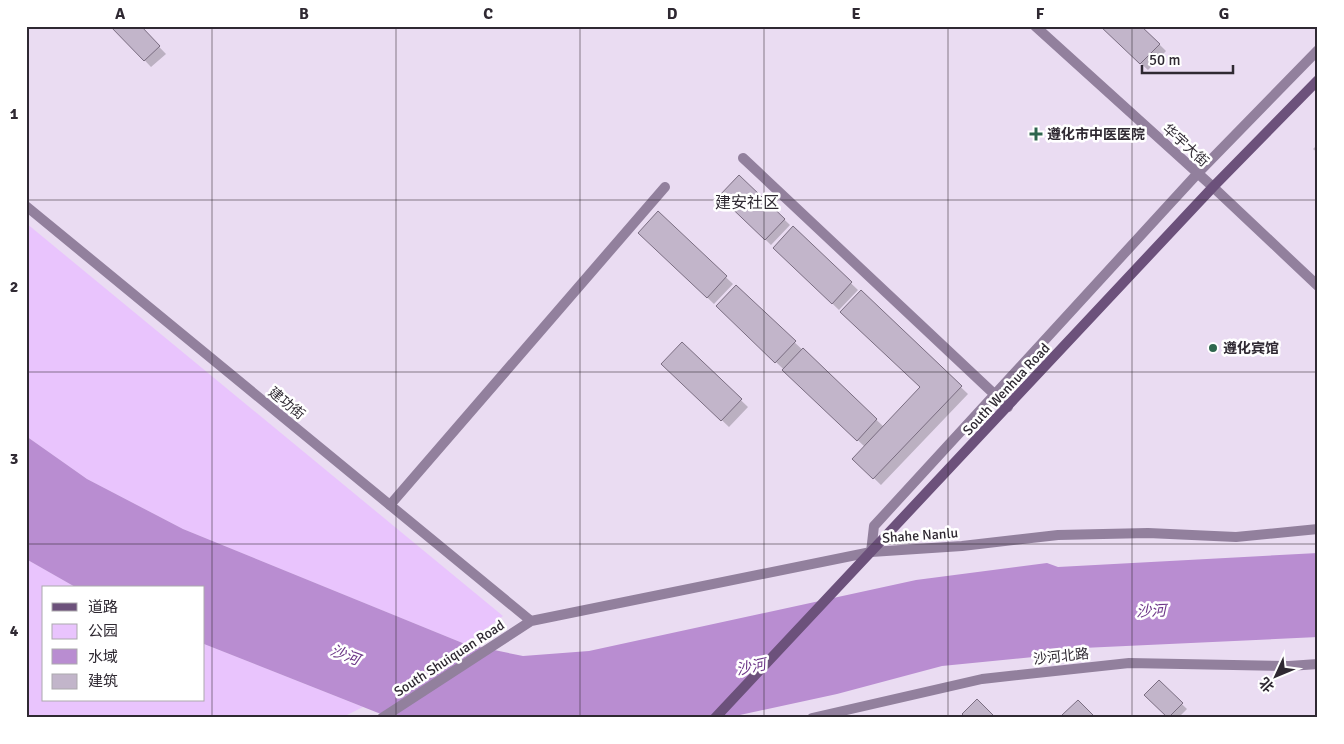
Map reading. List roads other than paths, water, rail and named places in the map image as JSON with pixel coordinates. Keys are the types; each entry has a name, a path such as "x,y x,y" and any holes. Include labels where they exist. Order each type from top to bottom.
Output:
{"main road":[{"name":"South Wenhua Road","path":"715,718 1213,187 1318,80"}],"street":[{"name":"华宇大街","path":"1035,26 1198,173 1318,286"},
{"path":"871,552 874,526 1198,173 1318,50"},
{"path":"744,158 1008,406"},
{"path":"390,505 665,187"},
{"name":"建功街","path":"26,206 531,621"},
{"name":"Shahe Nanlu","path":"531,621 871,552 962,546 1058,535 1148,533 1236,537 1318,529"},
{"name":"South Shuiquan Road","path":"382,718 531,621"},
{"name":"沙河北路","path":"812,718 982,679 1129,663 1289,666 1318,664"}],"water":[{"name":"沙河","path":"26,436 87,479 183,529 465,644 523,656 589,651 916,580 1047,563 1058,567 1318,553 1318,637 1061,649 1053,655 942,666 837,694 726,718 391,718 205,644 205,586 73,586 26,559"}],"place":[{"name":"遵化市中医医院","path":"1036,134"},
{"name":"遵化宾馆","path":"1213,348"}],"district":[{"name":"建安社区","path":"747,202"}]}
